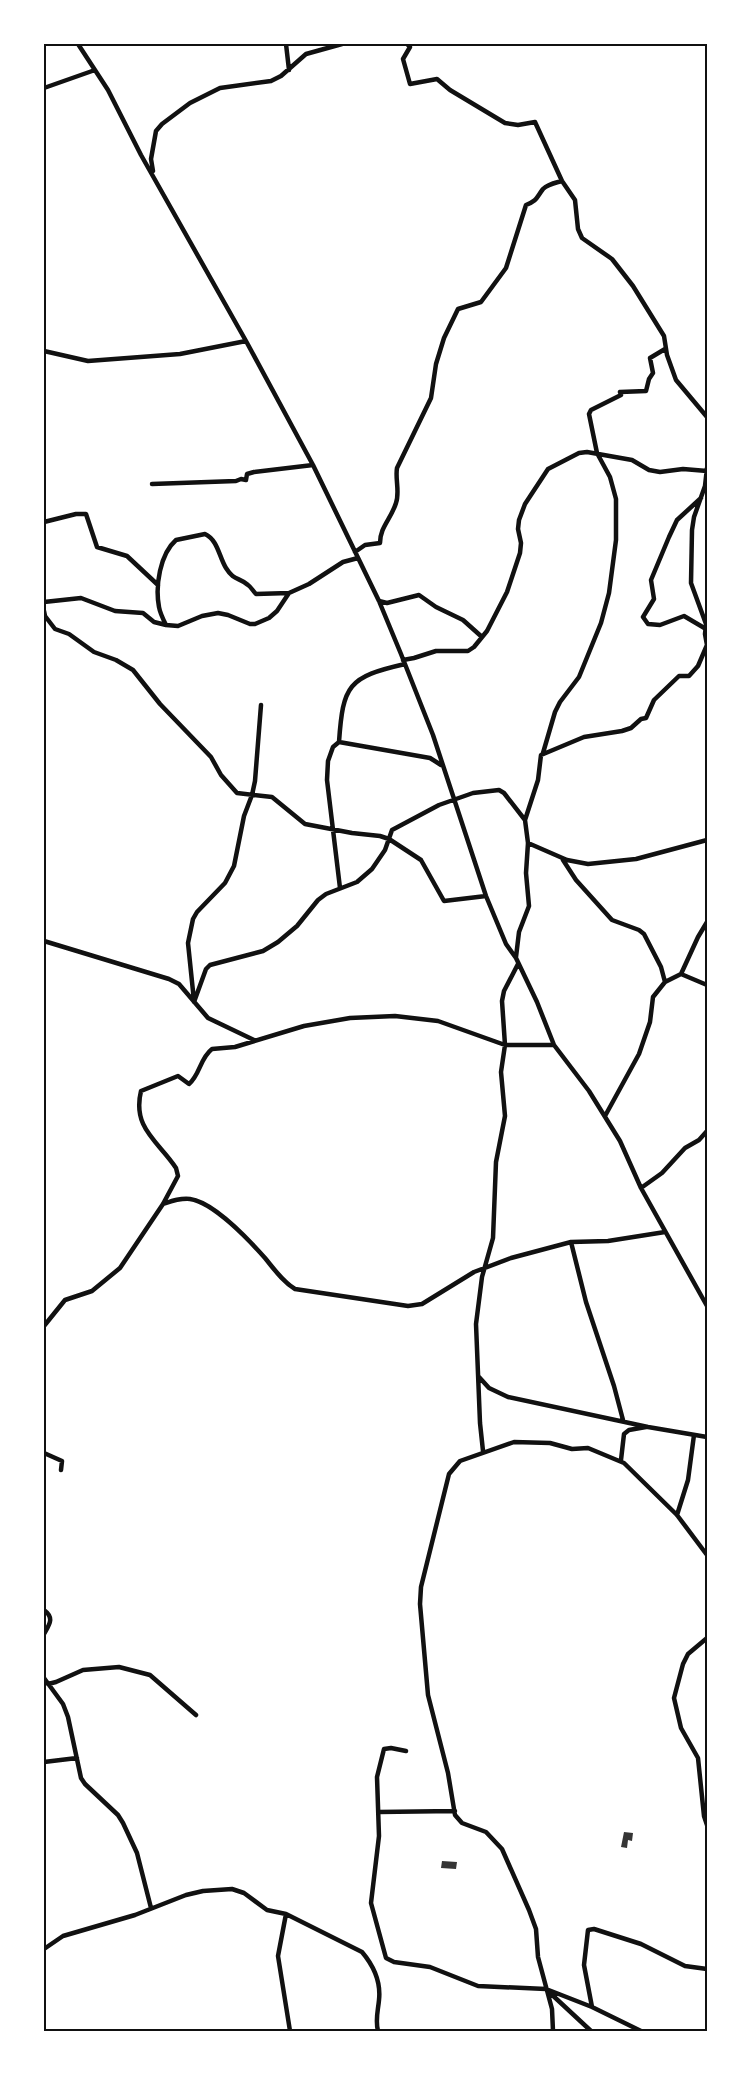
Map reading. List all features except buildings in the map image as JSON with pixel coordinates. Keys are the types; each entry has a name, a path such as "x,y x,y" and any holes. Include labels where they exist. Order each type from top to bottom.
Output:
{"street":[{"path":"78,44 95,70 154,174 313,465 379,602 404,662 433,736 486,896 506,944 516,958 537,1002 554,1045 589,1091 620,1141 665,1232 707,1306"},
{"path":"286,44 289,70"},
{"path":"154,174 151,159 156,131 162,124 190,103 214,90 239,84 270,81 289,70 306,54 342,44"},
{"path":"407,44 410,47 404,59 410,84 437,79 450,90 505,123 518,125 535,122 562,181 575,200 578,229 582,238 612,259 632,286 661,331 676,380 707,417"},
{"path":"44,88 95,70"},
{"path":"355,552 365,545 380,543 380,532 396,506 398,468 431,398 436,364 444,338 458,309 477,305 484,299 506,268 526,205 536,201 549,184 562,181"},
{"path":"44,352 88,361 180,354 246,341"},
{"path":"516,958 519,932 529,906 526,873 528,842 525,820 537,785 539,762 555,712 560,702 579,677 587,660 601,623 609,593 616,540 616,499 610,477 597,453 588,417 591,410 621,395 620,392 646,391 649,379 653,373 650,358 665,349"},
{"path":"340,888 327,768 333,747 339,742 341,708 350,687 355,681 383,669 436,651 468,651 474,648 487,630 507,592 521,546 518,529 519,520 536,486 553,466 579,453 597,453 632,460 649,470 660,472 683,469 707,470 702,497 694,517 692,530 691,583 706,624 707,645 698,666 689,676 679,676 654,700 646,718 641,719 631,728 584,736 543,753"},
{"path":"152,484 246,480 247,474 254,472 313,465"},
{"path":"702,497 677,520 651,580 654,599 643,617 644,621 648,624 660,626 684,616 706,630"},
{"path":"44,522 76,514 86,514 97,547 128,556 158,586"},
{"path":"166,625 159,607 159,575 166,552 176,540 205,534 212,538 229,572 235,579 247,584 255,593 289,593 309,584 343,562 358,558"},
{"path":"44,602 81,598 115,611 143,613 154,622 166,625 178,626 202,616 218,613 255,624 269,618 277,611 289,593"},
{"path":"379,602 420,595 436,607 463,620 482,637"},
{"path":"44,611 45,616 56,629 69,634 94,652 116,660 133,670 160,704 211,757 230,786 237,793 272,797 305,824 389,839 421,860 444,901 486,896"},
{"path":"194,1002 188,943 193,919 197,912 225,883 232,870 244,816 252,795 262,705"},
{"path":"339,742 430,758 442,765"},
{"path":"194,1002 206,969 210,965 263,951 273,945 297,926 318,900 326,894 357,882 372,869 380,860 391,832 396,827 408,823 453,799 473,793 499,790 504,793 525,820"},
{"path":"528,842 562,858 588,864 636,860 707,840"},
{"path":"562,858 579,884 612,920 639,930 644,934 661,967 665,982"},
{"path":"605,1116 639,1054 650,1022 653,998 665,982 681,974 707,922"},
{"path":"44,941 169,979 179,984 208,1018 254,1040"},
{"path":"483,1451 476,1324 480,1289 493,1233 496,1162 504,1116 501,1072 505,1045 502,1001 504,991 518,964"},
{"path":"681,974 707,985"},
{"path":"44,1326 65,1300 92,1291 120,1268 163,1204 176,1180 178,1171 142,1122 138,1110 141,1091 178,1076 188,1084 194,1078 201,1062 212,1049 233,1047 304,1026 350,1018 395,1016 438,1021 505,1045 554,1045"},
{"path":"642,1188 662,1173 686,1148 700,1140 707,1131"},
{"path":"163,1204 178,1199 192,1199 208,1205 252,1243 286,1283 295,1289 415,1306 422,1304 474,1272 486,1267 571,1242 608,1241 665,1232"},
{"path":"571,1242 588,1307 623,1420"},
{"path":"478,1377 489,1388 508,1397 623,1420 648,1427 707,1437"},
{"path":"621,1460 624,1434 629,1430 648,1427"},
{"path":"677,1515 688,1480 694,1434"},
{"path":"553,2031 552,2008 538,1958 536,1929 529,1910 502,1848 486,1832 462,1823 454,1811 448,1773 428,1695 420,1588 448,1474 460,1461 483,1451 514,1442 550,1443 572,1449 588,1448 621,1460 677,1515 707,1555"},
{"path":"44,1452 62,1461 61,1470"},
{"path":"44,1610 50,1616 50,1621 44,1634"},
{"path":"707,1638 688,1654 680,1674 674,1698 681,1728 698,1758 704,1816 707,1825"},
{"path":"48,1684 83,1670 118,1667 150,1675 196,1715"},
{"path":"44,1678 66,1712 80,1774 85,1784 118,1815 137,1852 151,1908"},
{"path":"406,1751 388,1748 382,1752 377,1778 379,1836 371,1903 386,1958 391,1962 430,1967 478,1986 546,1989 592,2007 641,2031"},
{"path":"44,1762 77,1758"},
{"path":"379,1812 454,1811"},
{"path":"44,1949 63,1936 135,1915 196,1892 232,1890 244,1893 267,1910 286,1914 356,1947 371,1963 379,1993 376,2020 378,2031"},
{"path":"286,1914 278,1956 290,2031"},
{"path":"592,2007 584,1965 586,1932 589,1929 642,1944 685,1966 707,1969"},
{"path":"546,1989 591,2031"}]}
